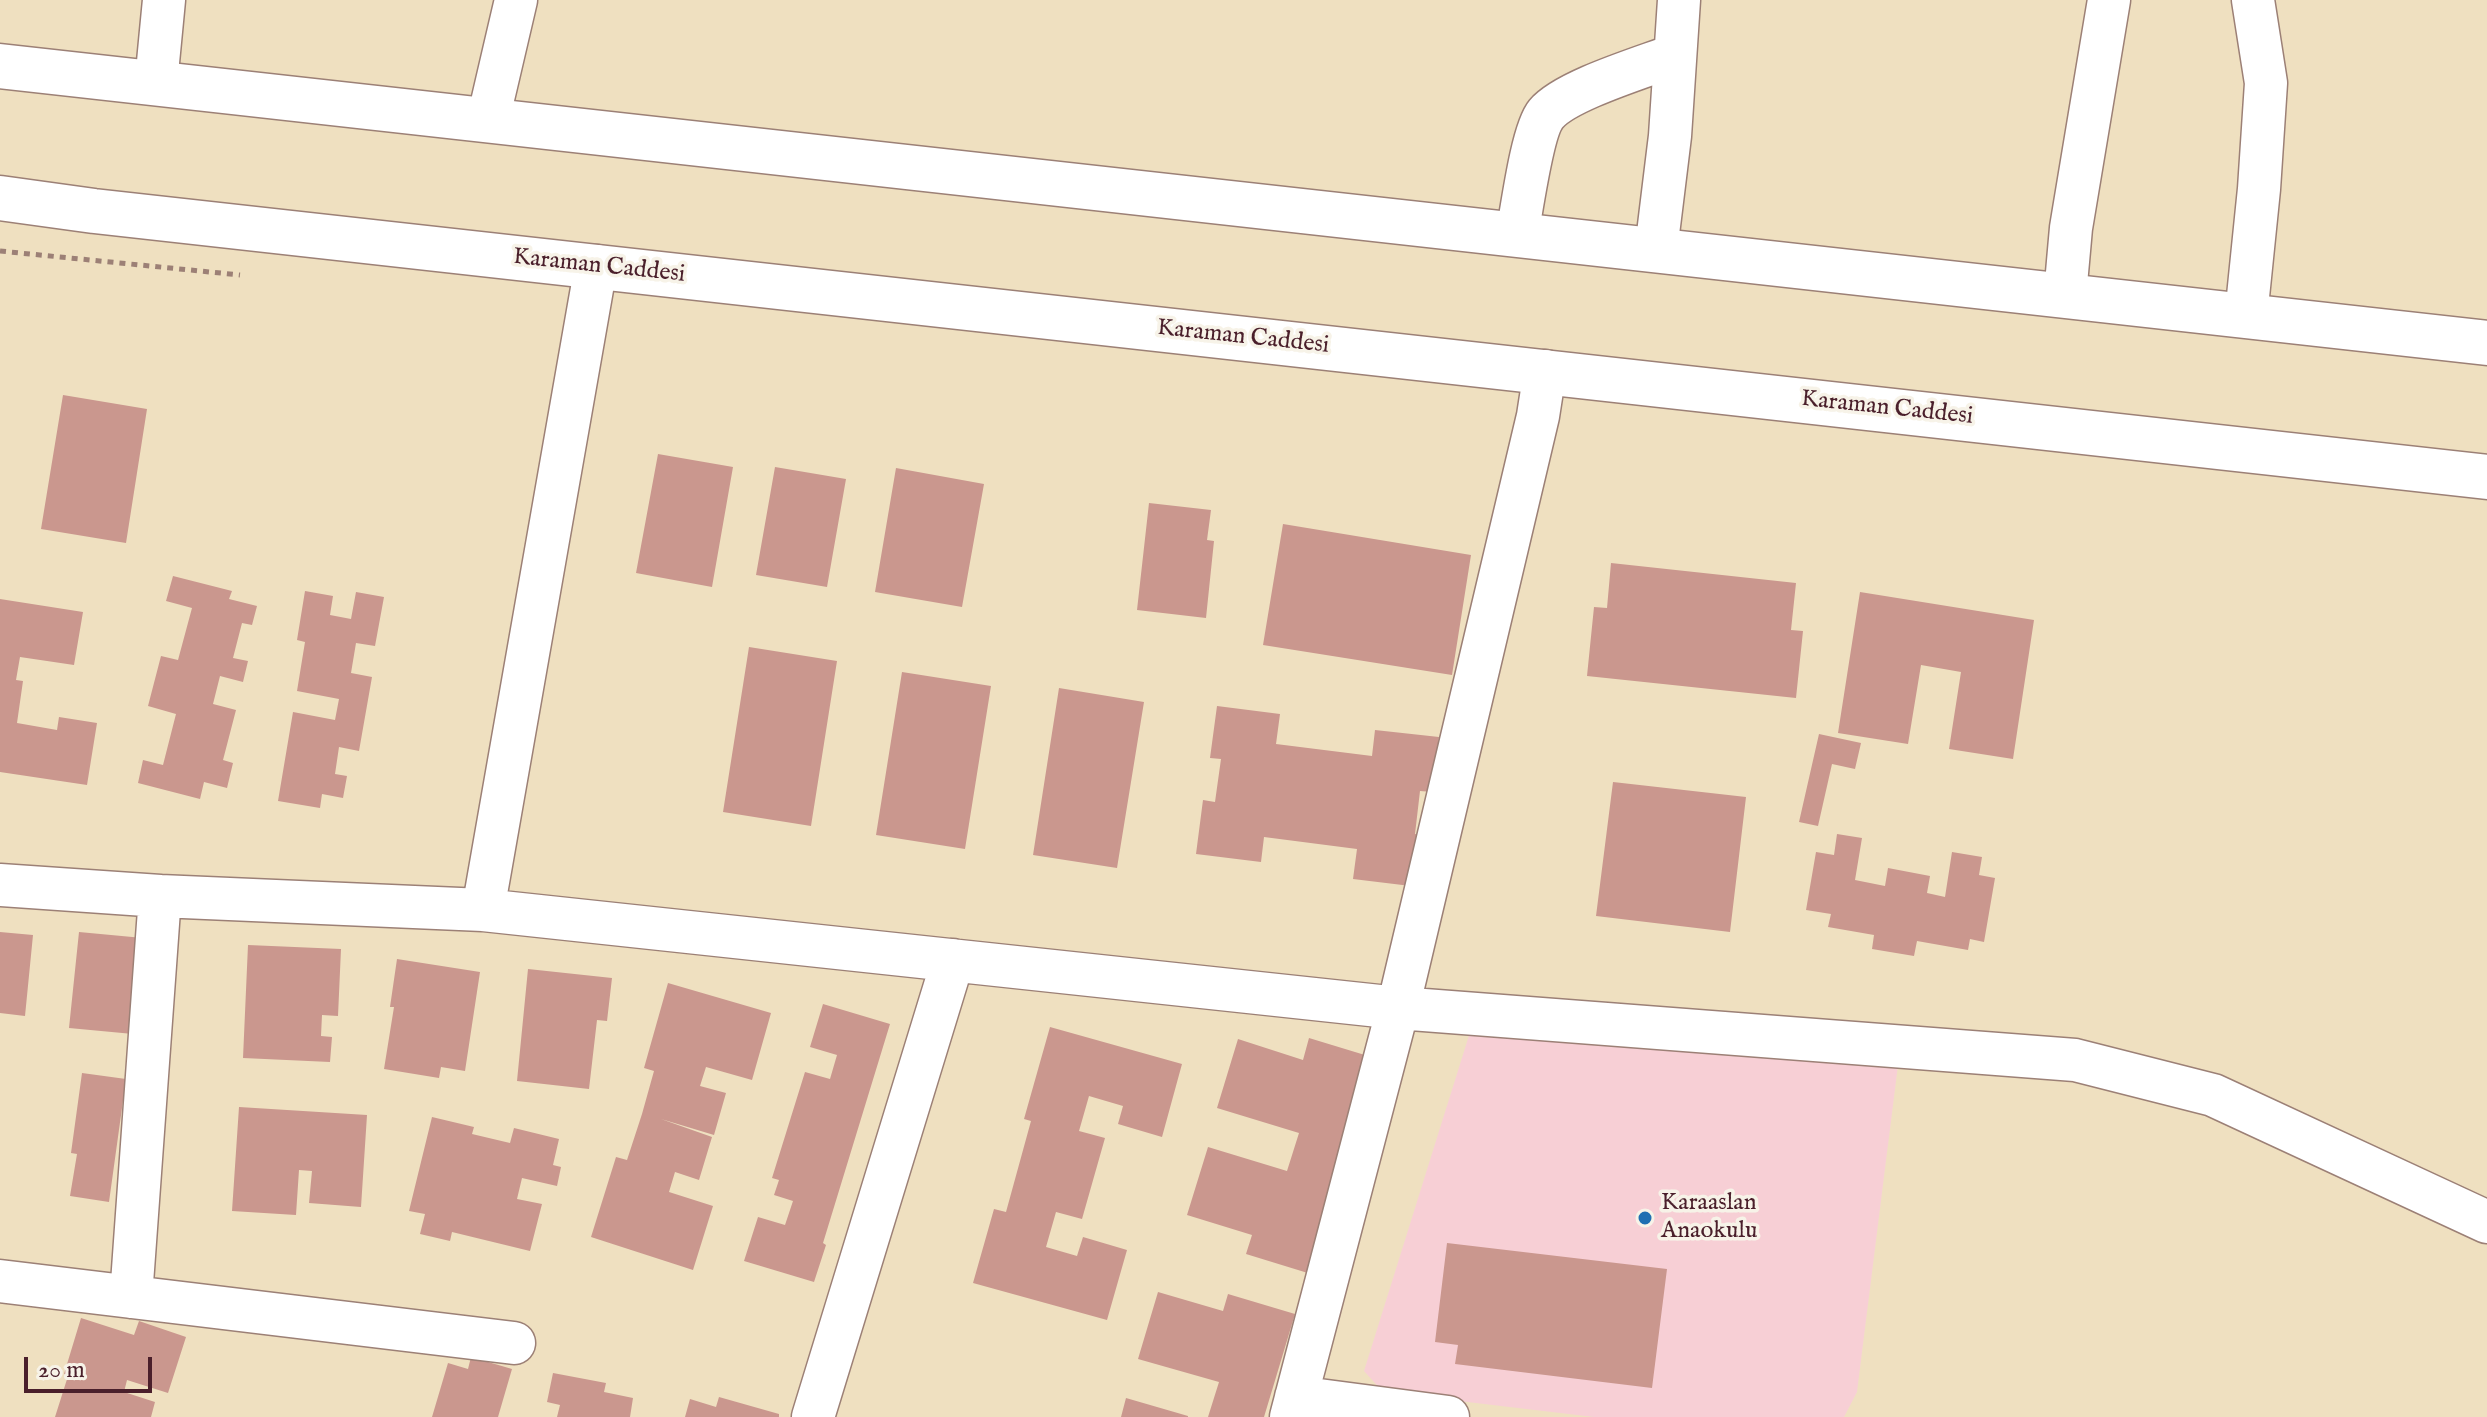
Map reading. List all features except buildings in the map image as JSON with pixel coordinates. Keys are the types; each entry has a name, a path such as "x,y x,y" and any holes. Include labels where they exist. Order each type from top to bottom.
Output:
{"highway":[{"path":"0,66 2487,343"},
{"name":"Karaman Caddesi","path":"0,198 94,211 2487,477"}],"street":[{"path":"156,83 164,0"},
{"path":"488,120 516,0"},
{"path":"1656,250 1670,136 1679,0"},
{"path":"2065,295 2071,228 2109,0"},
{"path":"2246,316 2266,83 2253,0"},
{"path":"1517,235 1531,156 1544,116 1567,97 1675,55"},
{"path":"483,910 596,266"},
{"path":"1448,1417 1294,1407 1398,1008 1531,446 1545,371"},
{"path":"0,885 160,896 483,910 1398,1008 2075,1060 2213,1095 2487,1222"},
{"path":"131,1297 160,896"},
{"path":"813,1417 953,960"},
{"path":"0,1281 514,1343"}],"shaded area":[{"name":"Karaaslan Anaokulu","path":"1476,1013 1898,1065 1857,1392 1844,1417 1594,1417 1383,1392 1364,1371"}],"place":[{"name":"Karaaslan Anaokulu","path":"1645,1218"}]}
